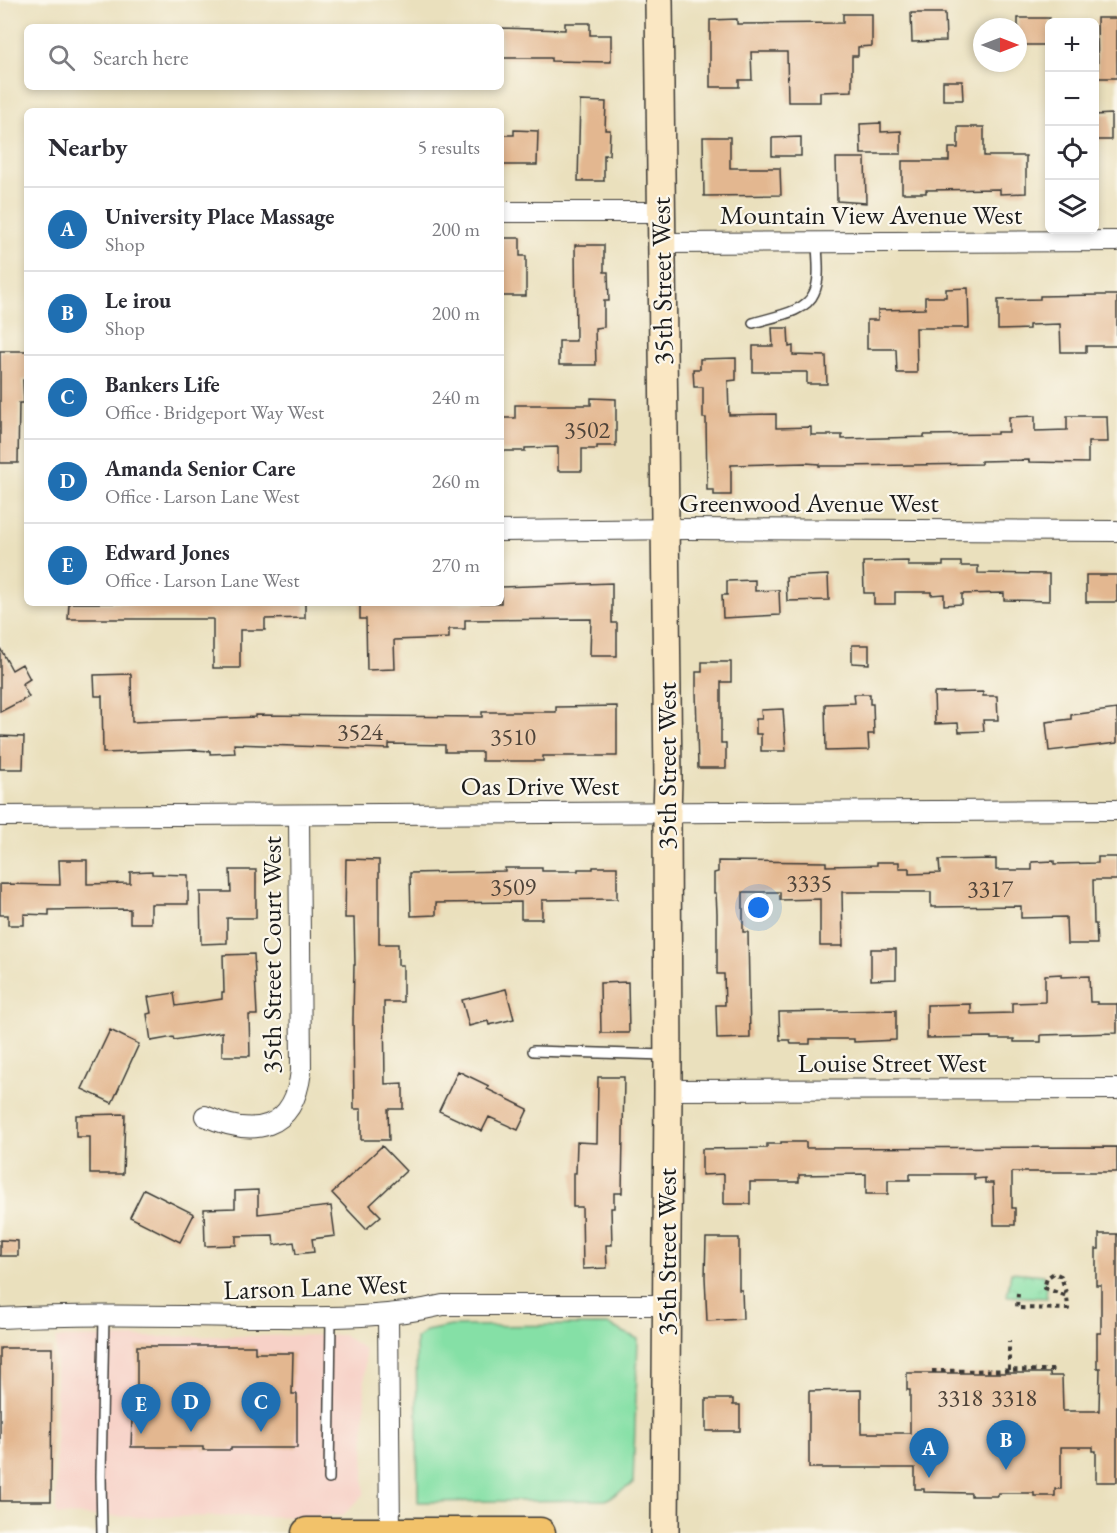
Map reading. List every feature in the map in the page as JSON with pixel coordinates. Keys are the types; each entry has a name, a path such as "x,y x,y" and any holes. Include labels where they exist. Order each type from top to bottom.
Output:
{"main road":[{"path":"307,1533 540,1533"}],"street":[{"name":"35th Street West","path":"659,0 668,780 665,1533"},
{"path":"504,212 661,212"},
{"name":"Mountain View Avenue West","path":"661,243 1117,241"},
{"name":"Greenwood Avenue West","path":"504,531 665,529 1117,531"},
{"name":"Oas Drive West","path":"0,816 1117,810"},
{"name":"35th Street Court West","path":"206,1116 232,1126 262,1125 282,1116 291,1107 297,1094 301,1071 299,816"},
{"name":"Louise Street West","path":"668,1090 1117,1089"},
{"name":"Larson Lane West","path":"0,1317 331,1318 388,1316 443,1305 666,1305"},
{"path":"388,1316 390,1532"}],"lane":[{"path":"753,323 808,303 815,292 817,281 818,242"},
{"path":"533,1051 668,1055"},
{"path":"102,1533 104,1316"},
{"path":"329,1479 331,1318"}],"path":[{"path":"1018,1293 1017,1308 1068,1309 1067,1296 1061,1276 1054,1273 1050,1275 1044,1288 1067,1296"},
{"path":"1009,1341 1009,1370"},
{"path":"932,1371 1054,1370"}],"shaded area":[{"path":"344,1335 365,1350 364,1495 342,1516 56,1515 56,1338"}],"green space":[{"path":"1011,1272 1044,1275 1047,1298 1007,1296"},
{"path":"609,1325 638,1339 633,1484 606,1500 418,1502 416,1339 426,1331 451,1326"}],"building":[{"path":"911,13 945,13 946,41 912,42"},
{"path":"843,14 872,14 872,46 858,47 858,56 852,56 852,91 820,92 820,102 788,102 787,52 751,52 752,80 739,80 739,87 710,87 710,20 737,19 737,24 843,23"},
{"path":"1027,18 1045,18 1045,45 1027,45"},
{"path":"1099,18 1117,18 1117,78 1099,78"},
{"path":"565,23 590,23 590,35 611,35 611,62 504,58 504,28 565,30"},
{"path":"943,81 962,81 963,100 943,100"},
{"path":"580,101 606,102 605,130 610,130 609,155 604,155 604,181 578,181"},
{"path":"1111,114 1111,140 1099,140 1099,115"},
{"path":"881,123 881,132 901,131 901,154 861,154 860,124"},
{"path":"958,127 984,127 984,156 1026,156 1026,193 1000,194 1000,189 926,190 926,193 902,193 902,161 949,161 949,148 958,148"},
{"path":"514,130 538,131 537,165 504,165 504,135 514,135"},
{"path":"703,137 730,137 730,168 780,168 781,195 704,196"},
{"path":"801,137 801,156 772,156 772,138"},
{"path":"836,158 865,158 866,203 837,201"},
{"path":"504,238 520,238 520,256 526,256 526,296 504,296"},
{"path":"575,245 604,245 604,272 608,272 609,301 604,301 604,327 595,328 596,365 559,365 559,341 576,341"},
{"path":"968,288 969,328 916,328 917,373 897,373 896,349 867,349 867,320 878,320 878,310 925,309 925,297 946,297 946,289"},
{"path":"1117,295 1117,346 1086,346 1086,352 1061,352 1060,324 1029,325 1029,329 998,330 998,300 1040,299 1040,296"},
{"path":"772,328 788,328 789,347 793,346 793,355 826,356 827,384 807,384 807,372 753,372 753,346 773,346"},
{"path":"0,351 24,351 24,403 19,403 18,463 0,463"},
{"path":"736,358 736,380 728,381 729,415 776,414 776,428 811,427 811,435 842,435 842,439 924,437 924,435 1009,432 1009,417 1035,416 1035,431 1067,430 1067,416 1107,416 1108,442 1088,442 1088,463 1029,462 1029,460 981,461 981,464 731,465 731,495 714,495 714,490 707,490 703,387 694,387 693,369 700,369 700,359"},
{"path":"591,398 616,399 616,446 582,449 582,471 558,471 558,447 504,451 504,418 515,418 515,405 591,405"},
{"path":"908,561 908,566 943,566 943,562 961,562 961,566 978,566 978,573 1049,574 1049,601 1004,600 1004,593 962,594 962,604 944,605 944,594 895,592 895,604 874,604 874,593 864,593 863,562"},
{"path":"828,575 829,600 787,601 786,577"},
{"path":"1086,575 1117,575 1117,602 1086,602"},
{"path":"755,580 755,591 779,590 780,615 723,618 722,595 727,595 727,581"},
{"path":"612,583 612,623 617,623 617,656 590,656 591,619 465,620 465,629 449,629 449,638 394,640 395,669 367,670 366,619 360,619 360,606 504,606 504,587"},
{"path":"69,606 305,606 305,618 265,619 265,630 240,630 240,668 213,668 213,619 68,619"},
{"path":"852,645 869,645 869,664 852,663"},
{"path":"0,648 12,670 22,664 30,679 22,684 29,697 0,712"},
{"path":"702,662 731,662 731,682 721,682 721,743 726,743 726,768 698,768 696,672 702,672"},
{"path":"131,674 132,722 255,717 255,715 482,717 482,712 556,712 556,707 617,706 617,756 543,756 543,761 482,761 482,752 445,752 445,745 389,744 389,749 234,744 235,753 210,754 210,751 195,750 103,753 102,696 95,696 94,675"},
{"path":"983,692 983,696 997,696 998,720 983,720 984,731 959,732 958,723 935,724 934,693"},
{"path":"854,694 870,694 870,704 873,704 874,734 868,734 869,750 826,751 825,704 855,703"},
{"path":"783,709 786,751 761,751 761,734 756,734 756,719 762,719 761,710"},
{"path":"1117,709 1117,743 1049,751 1046,722 1071,719 1071,715"},
{"path":"0,736 24,737 23,769 0,769"},
{"path":"1098,857 1117,857 1117,880 1093,880 1097,944 1067,944 1066,917 1021,918 1021,906 931,907 931,892 842,892 843,946 820,946 820,899 780,900 780,892 743,892 743,932 748,932 750,1038 717,1039 716,1005 725,1005 724,974 717,974 717,913 714,873 718,872 718,861 826,862 826,866 899,862 899,868 909,868 909,874 940,873 939,860 996,859 996,870 1032,870 1032,862 1098,863"},
{"path":"346,859 379,860 379,944 398,944 398,965 403,965 403,1002 384,1002 385,1084 403,1083 403,1109 388,1109 389,1140 361,1140 361,1109 354,1109 354,918 345,918"},
{"path":"59,860 87,860 87,884 130,883 130,872 152,871 152,874 188,875 188,904 151,904 151,923 130,923 130,909 49,910 49,915 24,914 24,925 8,925 8,915 0,915 0,884 60,885"},
{"path":"593,867 617,867 617,899 542,900 542,919 521,919 521,902 436,903 436,915 411,916 410,873 505,871 505,868 578,871 578,869 593,869"},
{"path":"230,870 256,870 256,918 227,918 227,943 201,944 200,892 231,892"},
{"path":"871,949 896,949 896,979 871,980"},
{"path":"254,954 257,1015 249,1015 250,1056 222,1056 222,1032 174,1040 173,1037 151,1041 147,1014 151,1013 148,997 174,993 176,1006 222,999 222,992 224,992 223,955"},
{"path":"1061,974 1061,977 1089,976 1090,1002 1117,1004 1117,1033 1041,1035 1041,1042 1014,1042 1014,1039 991,1039 991,1037 927,1038 927,1005 971,1004 971,1014 1012,1013 1012,1003 1045,1002 1045,975"},
{"path":"628,982 629,1033 601,1033 600,983"},
{"path":"506,989 514,1019 489,1025 488,1021 469,1026 462,1000"},
{"path":"896,1010 896,1040 854,1042 854,1039 810,1039 810,1044 791,1044 790,1040 780,1040 779,1012"},
{"path":"110,1030 139,1044 112,1103 82,1089"},
{"path":"458,1071 489,1086 487,1089 528,1109 518,1130 489,1117 482,1131 439,1111"},
{"path":"598,1077 624,1077 622,1193 614,1193 614,1208 611,1208 612,1245 606,1245 607,1268 583,1269 582,1207 573,1207 573,1173 576,1173 577,1142 597,1143"},
{"path":"125,1114 123,1174 90,1174 90,1137 76,1137 76,1115"},
{"path":"781,1142 806,1142 806,1148 1117,1147 1117,1172 1012,1172 1012,1208 1015,1208 1015,1225 994,1225 993,1183 985,1183 985,1178 974,1179 974,1174 910,1174 910,1180 888,1180 888,1194 866,1194 866,1174 799,1175 799,1182 750,1182 750,1204 724,1204 724,1174 702,1175 702,1149 767,1148 767,1144 781,1144"},
{"path":"382,1146 406,1171 370,1205 381,1216 366,1229 332,1193"},
{"path":"144,1189 194,1214 180,1242 130,1217"},
{"path":"258,1190 258,1214 331,1206 335,1236 312,1239 314,1252 296,1254 294,1242 274,1245 273,1235 236,1236 236,1245 205,1246 204,1209 235,1208 235,1191"},
{"path":"1099,1234 1117,1234 1117,1482 1096,1482 1096,1451 1093,1451 1093,1447 1061,1447 1061,1489 1055,1489 1055,1496 1034,1496 1034,1493 998,1493 998,1496 971,1496 971,1493 924,1492 924,1489 915,1489 915,1468 809,1468 809,1391 861,1390 861,1433 910,1433 910,1390 907,1390 907,1373 1050,1373 1050,1376 1062,1376 1063,1411 1099,1411 1100,1368 1097,1368 1097,1333 1101,1333 1101,1285 1096,1285 1096,1249 1099,1249"},
{"path":"706,1238 739,1238 739,1290 742,1290 743,1319 707,1321"},
{"path":"0,1240 18,1241 18,1256 0,1256"},
{"path":"137,1346 255,1346 255,1353 293,1353 292,1394 297,1394 297,1448 203,1450 203,1447 131,1447 133,1393 137,1393"},
{"path":"0,1348 52,1348 51,1501 0,1501"},
{"path":"706,1399 733,1399 733,1405 740,1405 740,1431 706,1431"}],"place":[{"name":"Amanda Senior Care","path":"191,1432"},
{"name":"Bankers Life","path":"261,1432"},
{"name":"Edward Jones","path":"141,1434"},
{"name":"Le irou","path":"1006,1470"},
{"name":"University Place Massage","path":"929,1478"}]}
